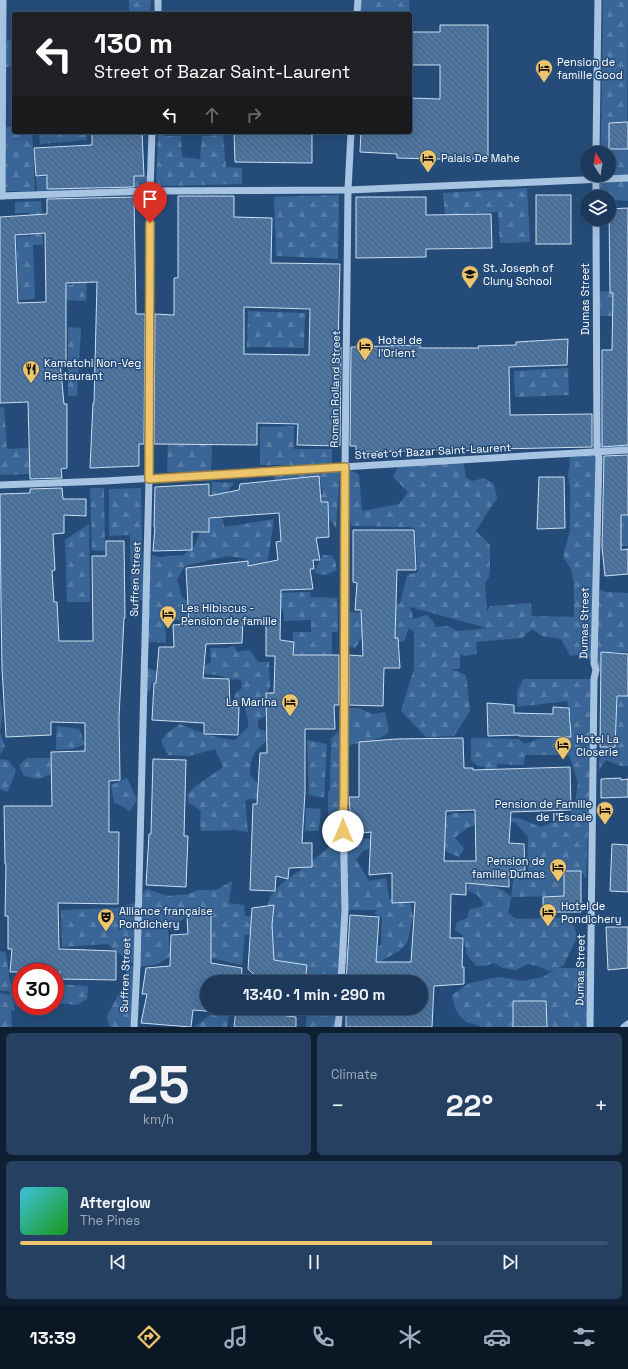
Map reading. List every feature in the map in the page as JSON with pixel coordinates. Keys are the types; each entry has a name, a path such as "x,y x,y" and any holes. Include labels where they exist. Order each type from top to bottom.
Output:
{"street":[{"path":"3,0 1,196 150,191 348,190 580,178"},
{"path":"158,0 158,12"},
{"path":"357,12 358,0"},
{"path":"596,146 598,0"},
{"name":"Suffren Street","path":"134,1027 137,966 149,479 150,191 152,134"},
{"name":"Romain Rolland Street","path":"341,975 345,910 343,815 345,467 348,190 351,134"},
{"path":"616,178 628,178"},
{"name":"Dumas Street","path":"590,1027 594,679 596,670 594,663 599,457 597,452 596,226"},
{"name":"Street of Bazar Saint-Laurent","path":"0,485 149,479 628,450"},
{"path":"338,1027 339,1015"},
{"path":"624,1027 628,1024"}],"green space":[{"path":"129,0 151,0 150,11 129,12"},
{"path":"361,0 409,0 410,12 361,12"},
{"path":"603,0 628,0 627,122 609,123 609,146 601,146"},
{"path":"7,40 12,40 12,67 5,67"},
{"path":"5,127 12,127 12,134 32,134 35,191 5,191"},
{"path":"39,134 86,134 87,140 40,144"},
{"path":"158,134 165,134 165,136 181,136 182,157 200,159 202,136 223,135 226,167 242,168 242,184 156,186"},
{"path":"616,149 628,149 628,201 616,200 616,190 600,190 600,182 616,182"},
{"path":"89,175 90,189 37,191 36,177"},
{"path":"149,176 148,187 94,188 93,178"},
{"path":"527,188 530,242 500,243 498,212 445,215 443,193"},
{"path":"339,195 338,259 276,256 274,197"},
{"path":"41,201 43,245 33,245 35,299 19,300 16,237 31,236 30,213 15,213 15,202"},
{"path":"73,277 87,278 86,301 58,300 58,285 72,285"},
{"path":"595,291 628,292 628,316 595,316"},
{"path":"248,311 305,313 304,348 247,347"},
{"path":"68,327 81,328 77,396 68,396"},
{"path":"568,368 569,395 515,397 514,371"},
{"path":"4,407 7,449 29,448 30,474 0,475 0,408"},
{"path":"294,426 294,449 332,449 332,465 260,465 260,427"},
{"path":"622,436 628,437 628,450 597,452 599,443"},
{"path":"168,444 212,445 211,472 167,472"},
{"path":"597,452 594,663 582,654 570,656 561,639 542,636 532,629 522,638 476,642 477,654 464,656 460,654 460,669 452,669 466,675 470,711 454,736 426,737 401,711 414,669 414,632 409,628 404,641 396,643 383,603 400,604 407,575 418,572 415,529 409,527 351,526 346,485 351,470 359,475 362,511 399,504 408,492 393,477 398,467 463,461 466,478 472,481 484,478 494,484 497,498 476,531 490,545 489,577 485,583 487,611 490,606 531,603 532,616 574,617 574,583 571,569 564,558 564,552 570,531 570,489 568,473 570,465 569,454","holes":["409,607 487,628 458,631 448,626 436,627 433,621 426,615 413,619 412,612"]},
{"path":"340,470 336,528 313,499 323,494 320,479 293,482 279,491 273,476"},
{"path":"212,482 234,483 223,504 224,527 274,519 265,578 251,580 247,559 228,556 185,566 177,580 182,597 187,601 221,601 221,621 185,621 164,618 166,643 149,642 149,648 144,648 152,555 159,557 183,555 193,548 210,511"},
{"path":"90,488 104,488 105,551 92,550"},
{"path":"141,488 143,600 131,600 130,535 109,536 109,489"},
{"path":"618,513 628,514 628,546 621,546"},
{"path":"89,524 90,602 67,602 65,540"},
{"path":"323,555 331,555 335,560 337,570 326,575 314,573"},
{"path":"598,589 606,592 628,593 628,652 601,652 600,671 596,670"},
{"path":"310,592 311,600 311,597 337,598 338,632 332,632 332,656 293,656 293,632 311,632 311,620 284,621 283,609 254,610 248,594"},
{"path":"349,612 365,613 363,632 355,648 347,646"},
{"path":"234,646 237,652 250,650 258,662 269,662 270,688 266,693 266,708 268,715 258,720 258,728 269,733 265,742 258,748 253,757 250,775 273,801 249,799 245,801 248,832 234,830 201,831 201,811 189,803 187,794 197,785 223,767 215,749 189,756 168,755 161,741 167,733 180,724 193,730 220,738 235,740 249,726 244,703 234,703 235,694 242,688 241,680 229,679 218,675 204,674 152,682 150,690 143,694 144,666 161,673 200,669 211,662 210,648 226,648"},
{"path":"523,679 594,679 586,878 581,871 564,871 564,896 511,897 514,877 529,873 527,864 528,837 515,822 490,822 469,827 455,838 464,848 459,857 445,851 445,837 438,819 454,813 475,813 485,767 478,766 471,760 471,738 519,739 525,744 541,738 559,738 572,722 567,701 517,707 517,692","holes":["525,755 569,755 578,783 575,803 569,817 541,827 518,818 494,817 497,764 524,765"]},
{"path":"339,683 344,685 344,708 359,708 372,714 385,712 389,732 373,740 345,747 343,815 352,838 371,839 373,847 363,851 356,860 369,881 386,878 389,899 401,898 410,902 413,917 407,943 399,951 383,960 374,969 342,963 341,975 306,975 307,971 297,975 270,963 264,919 270,897 281,884 328,848 328,792 330,790 331,739 339,731","holes":["345,910 378,910 374,913 379,917 382,917 381,945 374,949 344,947"]},
{"path":"617,696 628,696 628,766 621,766 606,760 599,770 600,747 615,747"},
{"path":"0,698 3,712 0,732"},
{"path":"57,726 79,729 85,744 73,749 56,750"},
{"path":"0,732 5,747 0,755"},
{"path":"307,740 327,744 324,798 309,795"},
{"path":"27,758 51,758 51,774 39,779 24,776 19,765"},
{"path":"0,759 8,760 16,770 8,792 0,789"},
{"path":"127,778 137,800 130,811 114,802 111,785"},
{"path":"306,808 321,809 319,831 305,831"},
{"path":"477,880 503,890 511,897 508,913 516,919 561,918 574,926 577,937 564,965 559,968 590,968 590,1027 480,1027 465,1021 457,1012 452,995 470,983 499,977 523,981 543,977 555,969 549,971 538,966 528,964 516,970 503,968 494,963 484,966 476,966 467,955 463,936 455,930 457,922 467,918 469,909 481,907 484,904 477,895 467,890 469,886 468,882"},
{"path":"232,881 229,903 244,905 245,916 254,917 259,933 245,935 242,965 211,958 211,908 190,914 168,930 170,957 155,965 137,967 134,1027 109,1027 107,1015 124,985 128,968 131,966 136,966 107,944 62,947 61,910 117,908 138,902 146,889 168,896 189,894 198,890 216,890"},
{"path":"0,951 6,953 10,982 12,985 12,1027 0,1027 0,993 11,995 9,991 0,991"},
{"path":"64,985 88,986 87,999 77,1005 64,1004"},
{"path":"210,1015 229,1016 227,1027 194,1027"},
{"path":"307,1015 339,1015 338,1027 306,1027"}],"building":[{"path":"440,25 488,25 488,159 397,158 397,154 360,152 361,134 412,134 412,98 440,99 440,65 412,65 412,32 440,32"},
{"path":"628,122 628,149 616,149 616,146 609,146 609,123"},
{"path":"92,134 142,134 144,176 134,176 134,187 47,189 47,175 36,176 34,148 92,145"},
{"path":"234,134 312,134 312,163 235,162"},
{"path":"536,195 571,195 571,244 536,244"},
{"path":"178,196 234,196 234,217 272,218 271,263 340,264 338,347 341,347 340,446 297,445 298,424 257,423 257,445 154,444 155,314 174,315 174,278 178,278","holes":["244,307 310,309 309,355 244,354"]},
{"path":"134,197 136,314 145,314 144,444 139,444 139,466 90,468 94,403 97,282 66,283 66,362 60,362 64,404 67,404 67,468 61,469 62,478 30,479 28,402 0,403 0,217 47,214 47,199","holes":["45,233 46,302 18,303 15,235"]},
{"path":"356,197 426,197 426,215 491,214 492,248 426,249 426,257 356,258"},
{"path":"628,208 628,445 602,447 602,350 612,350 613,293 610,293 609,226 616,226 616,209"},
{"path":"568,339 567,365 509,367 510,415 592,414 592,447 356,452 356,446 350,446 351,347 420,345 420,348 479,348 478,346 516,345 516,342"},
{"path":"628,455 628,515 621,515 621,550 628,549 628,574 605,576 602,547 604,456"},
{"path":"319,476 321,502 328,502 329,537 316,538 320,560 313,560 314,569 310,569 313,589 281,590 280,640 294,642 293,655 339,655 339,705 334,705 335,729 305,729 305,792 302,843 312,843 312,867 289,868 288,879 276,876 275,891 250,890 253,804 257,804 260,753 267,753 266,693 274,693 275,656 266,656 266,620 243,619 242,643 206,644 203,678 229,679 230,707 239,707 238,735 204,734 204,723 152,720 154,683 156,683 159,647 174,647 173,625 189,624 186,568 248,561 248,566 278,560 276,542 281,541 279,513 209,518 209,532 192,532 192,550 153,551 155,527 155,487 209,484 209,496 239,490 240,484"},
{"path":"539,477 564,477 565,528 537,529"},
{"path":"62,488 63,499 86,499 86,516 64,515 64,533 53,534 55,570 52,571 54,602 57,602 59,641 93,641 92,556 106,556 106,541 124,541 125,618 119,717 120,780 109,781 109,832 119,832 118,904 58,903 59,949 116,951 116,980 64,979 64,963 12,963 12,972 10,972 12,949 8,949 8,916 5,916 6,864 4,806 52,806 51,752 85,751 85,723 51,722 51,735 6,737 2,669 0,494 30,493 30,489"},
{"path":"353,530 414,530 416,570 397,570 395,638 398,638 400,668 384,668 383,706 349,705 349,655 363,656 361,610 355,610 357,583 353,582"},
{"path":"601,652 628,654 628,696 617,696 615,747 600,747"},
{"path":"487,703 514,705 514,713 553,714 553,707 569,708 571,737 519,735 488,736"},
{"path":"463,738 464,768 473,768 473,770 570,767 571,810 511,812 509,843 524,844 525,870 509,871 509,887 466,883 466,895 451,894 450,938 463,938 462,967 464,967 464,984 434,986 432,1027 346,1027 346,1015 428,1015 428,975 346,975 350,915 379,917 376,962 411,962 415,902 392,903 392,873 369,875 371,832 352,834 349,797 359,797 359,742 396,739","holes":["475,810 476,861 444,861 446,811"]},
{"path":"153,759 186,760 184,836 188,836 186,887 146,885 149,834 151,834"},
{"path":"621,778 621,780 628,779 628,797 601,798 601,779"},
{"path":"612,844 628,845 628,892 610,891"},
{"path":"564,871 581,871 581,912 543,912 543,897 564,896"},
{"path":"274,905 272,925 274,960 307,965 306,975 254,975 248,969 252,908"},
{"path":"211,913 211,963 242,968 242,975 200,975 200,1011 193,1010 191,1027 141,1023 147,994 142,994 146,968 170,966 171,935 188,934 187,916"},
{"path":"606,927 628,927 628,968 608,970"},
{"path":"513,1001 546,1001 547,1027 513,1027"},
{"path":"235,1015 279,1015 296,1017 296,1027 234,1027"}],"place":[{"name":"Pension de famille Good","path":"544,83"},
{"name":"Palais De Mahe","path":"428,173"},
{"name":"St. Joseph of Cluny School","path":"470,289"},
{"name":"Hotel de l'Orient","path":"365,361"},
{"name":"Kamatchi Non-Veg Restaurant","path":"31,384"},
{"name":"Les Hibiscus - Pension de famille","path":"168,629"},
{"name":"La Marina","path":"290,717"},
{"name":"Hotel La Closerie","path":"563,760"},
{"name":"Pension de Famille de l'Escale","path":"605,825"},
{"name":"Pension de famille Dumas","path":"558,882"},
{"name":"Hotel de Pondichery","path":"548,927"},
{"name":"Alliance française Pondichéry","path":"106,932"}],"route":[{"path":"150,223 149,479 345,467 343,831"}]}
